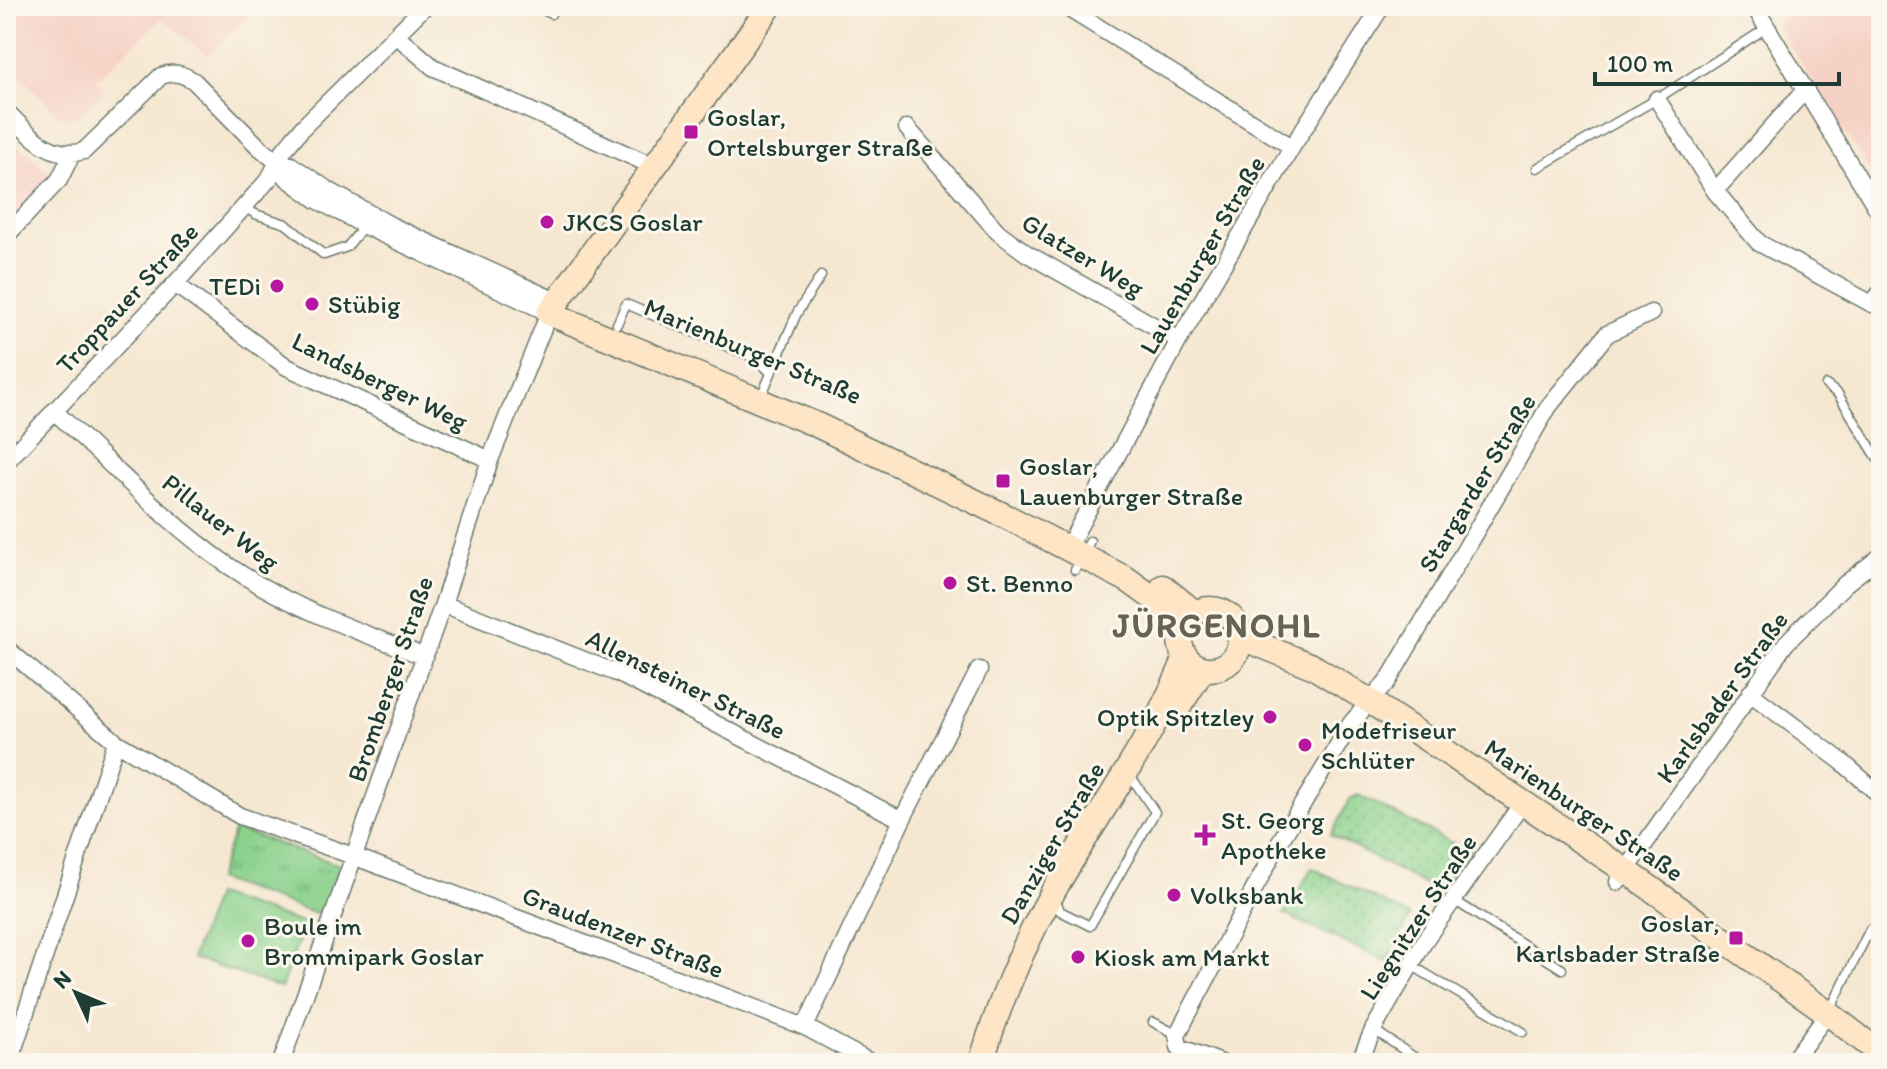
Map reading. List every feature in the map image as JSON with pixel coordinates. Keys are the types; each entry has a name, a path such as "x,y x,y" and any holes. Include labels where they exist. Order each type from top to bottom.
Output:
{"street":[{"name":"Troppauer Straße","path":"6,462 175,284 269,179 284,150 303,127 425,6"},
{"path":"553,307 770,6"},
{"path":"1064,6 1292,147"},
{"name":"Lauenburger Straße","path":"1078,549 1179,340 1292,147 1382,6"},
{"path":"1754,6 1881,215"},
{"path":"396,35 433,67 653,166"},
{"name":"Marienburger Straße","path":"72,154 84,151 151,84 161,76 174,72 194,81 278,163 287,178 317,200 368,220 553,307 766,386"},
{"path":"1715,191 1806,89"},
{"path":"1657,99 1715,191 1759,243 1872,304 1881,292"},
{"path":"6,111 42,144 58,153 72,154 59,180 6,236"},
{"name":"Glatzer Weg","path":"907,128 998,232 1026,253 1179,340"},
{"name":"Landsberger Weg","path":"175,284 287,367 490,460"},
{"name":"Marienburger Straße","path":"553,307 617,324 766,386 872,451 1078,549 1155,580 1189,620"},
{"name":"Bromberger Straße","path":"281,1063 443,604 490,460 553,307"},
{"name":"Stargarder Straße","path":"1366,707 1388,681 1549,406 1607,334 1651,313"},
{"name":"Pillauer Weg","path":"54,411 186,532 228,565 299,607 424,656"},
{"name":"Karlsbader Straße","path":"1622,877 1786,643 1845,584 1881,556"},
{"name":"Allensteiner Straße","path":"443,604 619,674 902,820"},
{"path":"1212,609 1221,611 1234,621 1238,646 1221,667 1194,663 1180,642 1189,620 1212,609"},
{"name":"Marienburger Straße","path":"1238,646 1341,698 1366,707 1520,807 1824,1020 1881,1054"},
{"name":"Graudenzer Straße","path":"6,648 116,742 240,816 805,1027 872,1063"},
{"name":"Danziger Straße","path":"981,1063 1016,963 1134,781 1194,663"},
{"name":"Danziger Straße","path":"997,1063 1008,1023 1057,901 1165,703 1194,663"},
{"path":"805,1027 902,820 979,670"},
{"path":"1750,693 1841,761 1881,796"},
{"path":"1221,1063 1179,1047 1177,1035 1276,848 1352,722 1366,707"},
{"path":"9,1063 116,742"},
{"name":"Liegnitzer Straße","path":"1359,1063 1373,1030 1410,964 1452,899 1520,807"},
{"path":"1791,1063 1824,1020"},
{"name":"Marienburger Straße","path":"1824,1020 1867,1063"}],"lane":[{"path":"536,6 551,14"},
{"path":"1537,168 1657,99 1769,27"},
{"path":"1863,185 1881,174"},
{"path":"244,206 255,214 286,224 324,255 347,247 368,220"},
{"path":"766,386 797,313 821,276"},
{"path":"1826,385 1838,394 1881,464"},
{"path":"1057,901 1090,926 1155,812 1134,781"},
{"path":"1452,899 1562,969"},
{"path":"1824,1020 1870,929"},
{"path":"1410,964 1523,1032"},
{"path":"1153,1022 1177,1035"},
{"path":"1373,1030 1423,1063"}],"shaded area":[{"path":"6,6 258,6 208,56 162,18 96,80 105,90 76,118 58,116 22,77 6,76"},
{"path":"1793,6 1881,6 1881,189 1777,26"},
{"path":"6,133 54,178 6,228"}],"green space":[{"path":"1358,795 1470,850 1439,892 1331,835 1350,799"},
{"path":"235,829 340,865 322,916 217,879"},
{"path":"1312,868 1410,916 1387,962 1284,914"},
{"name":"Boule im Brommipark Goslar","path":"215,895 305,924 281,988 192,958"}],"place":[{"name":"Goslar, Ortelsburger Straße","path":"691,132"},
{"name":"JKCS Goslar","path":"547,222"},
{"name":"TEDi","path":"277,286"},
{"name":"Stübig","path":"312,304"},
{"name":"Goslar, Lauenburger Straße","path":"1003,481"},
{"name":"St. Benno","path":"950,583"},
{"name":"Optik Spitzley","path":"1270,717"},
{"name":"Modefriseur Schlüter","path":"1305,745"},
{"name":"St. Georg Apotheke","path":"1205,835"},
{"name":"Volksbank","path":"1174,895"},
{"name":"Goslar, Karlsbader Straße","path":"1736,938"},
{"name":"Boule im Brommipark Goslar","path":"248,941"},
{"name":"Kiosk am Markt","path":"1078,957"}],"district":[{"name":"JÜRGENOHL","path":"1217,625"}]}
